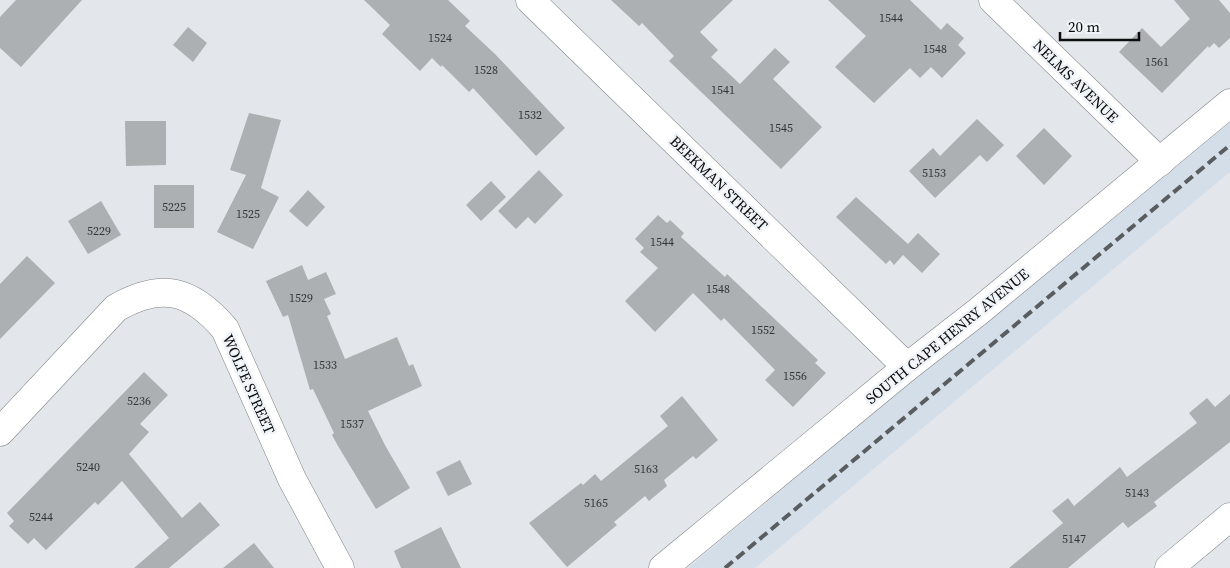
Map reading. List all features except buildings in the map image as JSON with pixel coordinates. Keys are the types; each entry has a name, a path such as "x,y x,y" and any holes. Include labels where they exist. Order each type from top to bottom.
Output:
{"street":[{"name":"BEEKMAN STREET","path":"530,0 907,367"},
{"name":"NELMS AVENUE","path":"993,0 1160,162"},
{"name":"SOUTH CAPE HENRY AVENUE","path":"663,568 907,367 979,311 1230,103"},
{"name":"WOLFE STREET","path":"0,432 116,308 134,298 154,293 175,294 195,300 209,310 225,328 292,479 340,568"},
{"path":"1169,568 1230,517"}],"shaded area":[{"path":"1230,115 1230,172 755,568 688,568"}],"railway":[{"path":"725,568 1230,145"}]}
